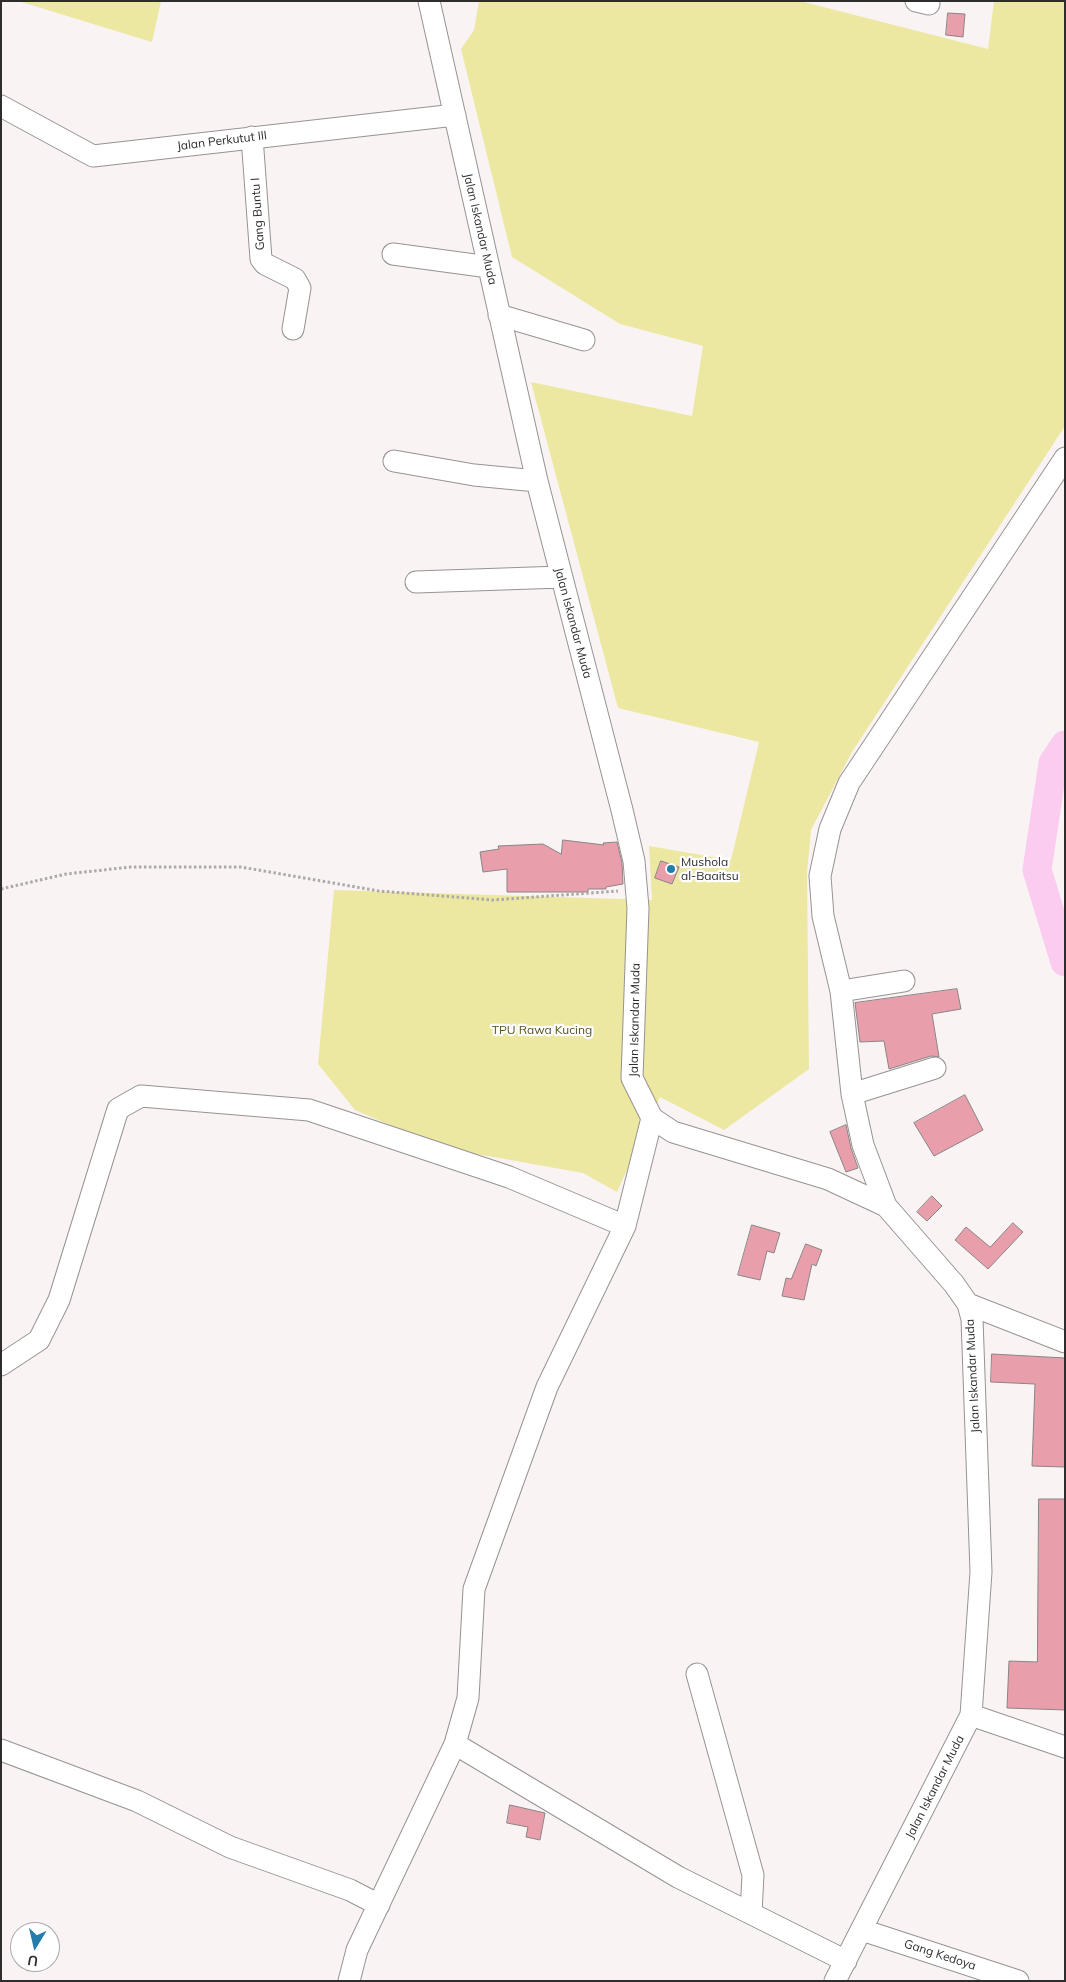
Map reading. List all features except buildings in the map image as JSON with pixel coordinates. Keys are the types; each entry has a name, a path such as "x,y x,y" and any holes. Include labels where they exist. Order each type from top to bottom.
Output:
{"street":[{"name":"Jalan Iskandar Muda","path":"429,1 537,481 634,861 638,908 632,1078 652,1118 672,1132 828,1179 886,1206 954,1284 968,1304 972,1319 981,1572 971,1716 835,1981"},
{"name":"Jalan Perkutut III","path":"1,106 94,156 455,115"},
{"name":"Gang Buntu I","path":"252,137 261,259 265,264 295,279 300,288 293,329"},
{"path":"393,254 489,267"},
{"path":"499,315 584,340"},
{"path":"886,1206 863,1145 852,1094 841,991 823,916 820,876 830,829 849,783 1065,458"},
{"path":"394,461 474,475 537,481"},
{"path":"416,582 562,577"},
{"path":"841,991 904,982"},
{"path":"852,1094 935,1068"},
{"path":"1,1365 39,1340 59,1300 118,1109 141,1096 309,1110 509,1178 625,1226"},
{"path":"349,1981 357,1950 455,1744 468,1698 474,1589 486,1551 547,1388 625,1226 652,1118"},
{"path":"968,1304 1065,1342"},
{"path":"697,1674 753,1875 751,1913"},
{"path":"971,1716 1065,1747"},
{"path":"455,1744 678,1877 846,1961"},
{"path":"1,1750 137,1801 230,1847 350,1890 379,1905"},
{"name":"Gang Kedoya","path":"862,1930 1018,1981"}],"path":[{"path":"1,889 66,874 131,868 241,867 379,891 493,900 636,891"}],"green space":[{"path":"18,1 161,1 152,42"},
{"name":"TPU Rawa Kucing","path":"479,1 800,1 988,49 994,1 1065,1 1065,426 852,752 811,830 807,873 809,1069 724,1130 660,1097 617,1192 583,1173 443,1148 355,1110 318,1064 334,890 652,900 649,846 731,860 759,742 618,708 531,382 692,416 703,346 620,324 512,257 461,49 474,30"}],"waterway":[{"path":"1065,745 1053,763 1037,870 1065,962"}],"place":[{"name":"Mushola al-Baaitsu","path":"671,869"}]}
